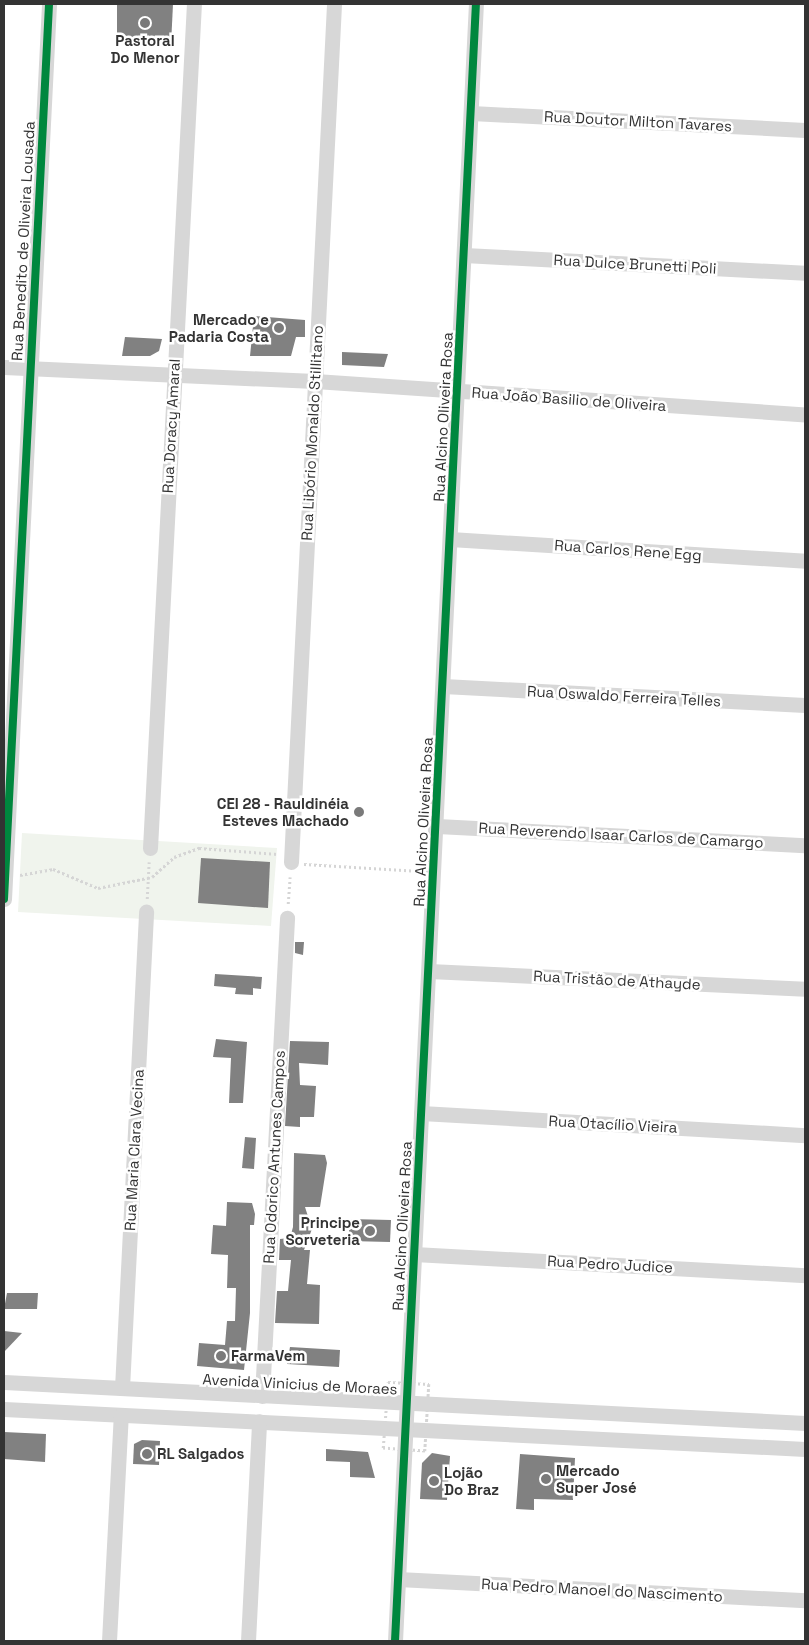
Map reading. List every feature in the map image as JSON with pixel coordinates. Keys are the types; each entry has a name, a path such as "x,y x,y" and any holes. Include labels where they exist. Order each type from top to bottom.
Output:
{"street":[{"name":"Rua Benedito de Oliveira Lousada","path":"4,899 49,4"},
{"name":"Rua Doracy Amaral","path":"150,848 194,4"},
{"name":"Rua Libório Monaldo Stillitano","path":"295,863 315,381 334,4"},
{"name":"Rua Alcino Oliveira Rosa","path":"395,1641 421,1113 430,970 476,4"},
{"name":"Rua Doutor Milton Tavares","path":"471,113 805,130"},
{"name":"Rua Dulce Brunetti Poli","path":"464,255 805,273"},
{"name":"Rua João Basilio de Oliveira","path":"4,368 315,381 458,393 805,414"},
{"name":"Rua Carlos Rene Egg","path":"450,540 805,561"},
{"name":"Rua Oswaldo Ferreira Telles","path":"443,686 805,706"},
{"name":"Rua Reverendo Isaar Carlos de Camargo","path":"437,826 805,845"},
{"name":"Rua Maria Clara Vecina","path":"122,1388 146,912"},
{"name":"Rua Odorico Antunes Campos","path":"262,1396 287,918"},
{"name":"Rua Tristão de Athayde","path":"430,970 805,989"},
{"name":"Rua Otacílio Vieira","path":"421,1113 805,1135"},
{"name":"Rua Pedro Judice","path":"414,1254 805,1274"},
{"name":"Avenida Vinicius de Moraes","path":"4,1382 805,1423"},
{"path":"4,1409 805,1449"},
{"path":"109,1641 120,1415"},
{"path":"248,1641 259,1421"},
{"name":"Rua Pedro Manoel do Nascimento","path":"398,1579 805,1600"}],"path":[{"path":"146,912 150,848"},
{"path":"5,872 53,869 98,888 148,877 185,850 199,848 262,851 295,863 434,872"},
{"path":"287,918 295,863"}],"shaded area":[{"path":"22,833 277,848 271,926 18,912"}],"building":[{"name":"Pastoral Do Menor","path":"117,4 173,4 171,45 117,42"},
{"name":"Mercado e Padaria Costa","path":"254,316 305,320 305,337 296,337 291,356 250,356"},
{"path":"125,337 162,339 159,351 150,356 122,356"},
{"path":"342,352 388,354 384,367 342,365"},
{"path":"201,858 270,862 268,908 198,903"},
{"path":"295,942 304,942 303,955 295,953"},
{"path":"215,974 262,977 261,989 253,988 253,995 235,994 236,988 214,986"},
{"path":"216,1039 247,1042 243,1103 229,1103 231,1058 213,1057"},
{"path":"290,1041 329,1042 328,1065 299,1063 300,1085 316,1086 314,1117 300,1117 300,1127 285,1126"},
{"path":"245,1137 256,1138 254,1169 242,1168"},
{"path":"294,1153 325,1155 327,1163 320,1207 305,1207 312,1229 304,1250 310,1250 307,1284 320,1285 319,1324 275,1323 277,1291 288,1291 291,1260 279,1260 280,1239 290,1238 293,1227"},
{"path":"227,1202 252,1203 255,1214 254,1225 250,1225 250,1313 244,1370 197,1366 199,1343 225,1345 227,1321 235,1321 236,1288 227,1288 228,1255 211,1254 213,1225 226,1226"},
{"name":"Principe Sorveteria","path":"349,1219 391,1220 390,1242 349,1241"},
{"path":"7,1293 38,1293 37,1309 4,1309"},
{"path":"4,1331 22,1333 4,1352"},
{"path":"290,1347 340,1350 339,1367 287,1364"},
{"path":"4,1432 46,1434 45,1462 4,1459"},
{"name":"RL Salgados","path":"142,1440 160,1441 159,1465 133,1464 134,1444"},
{"path":"326,1449 368,1452 375,1478 350,1477 350,1462 326,1461"},
{"name":"Lojão Do Braz","path":"432,1453 450,1456 447,1500 420,1499 422,1463"},
{"name":"Mercado Super José","path":"520,1454 575,1458 573,1500 534,1499 534,1510 516,1509"}],"cycle path":[{"path":"4,899 49,4"},
{"path":"395,1641 476,4"}],"place":[{"name":"Pastoral Do Menor","path":"145,23"},
{"name":"Mercado e Padaria Costa","path":"279,328"},
{"name":"CEI 28 - Rauldinéia Esteves Machado","path":"359,812"},
{"name":"Principe Sorveteria","path":"370,1231"},
{"name":"FarmaVem","path":"221,1356"},
{"name":"RL Salgados","path":"147,1454"},
{"name":"Mercado Super José","path":"546,1479"},
{"name":"Lojão Do Braz","path":"434,1481"}]}
